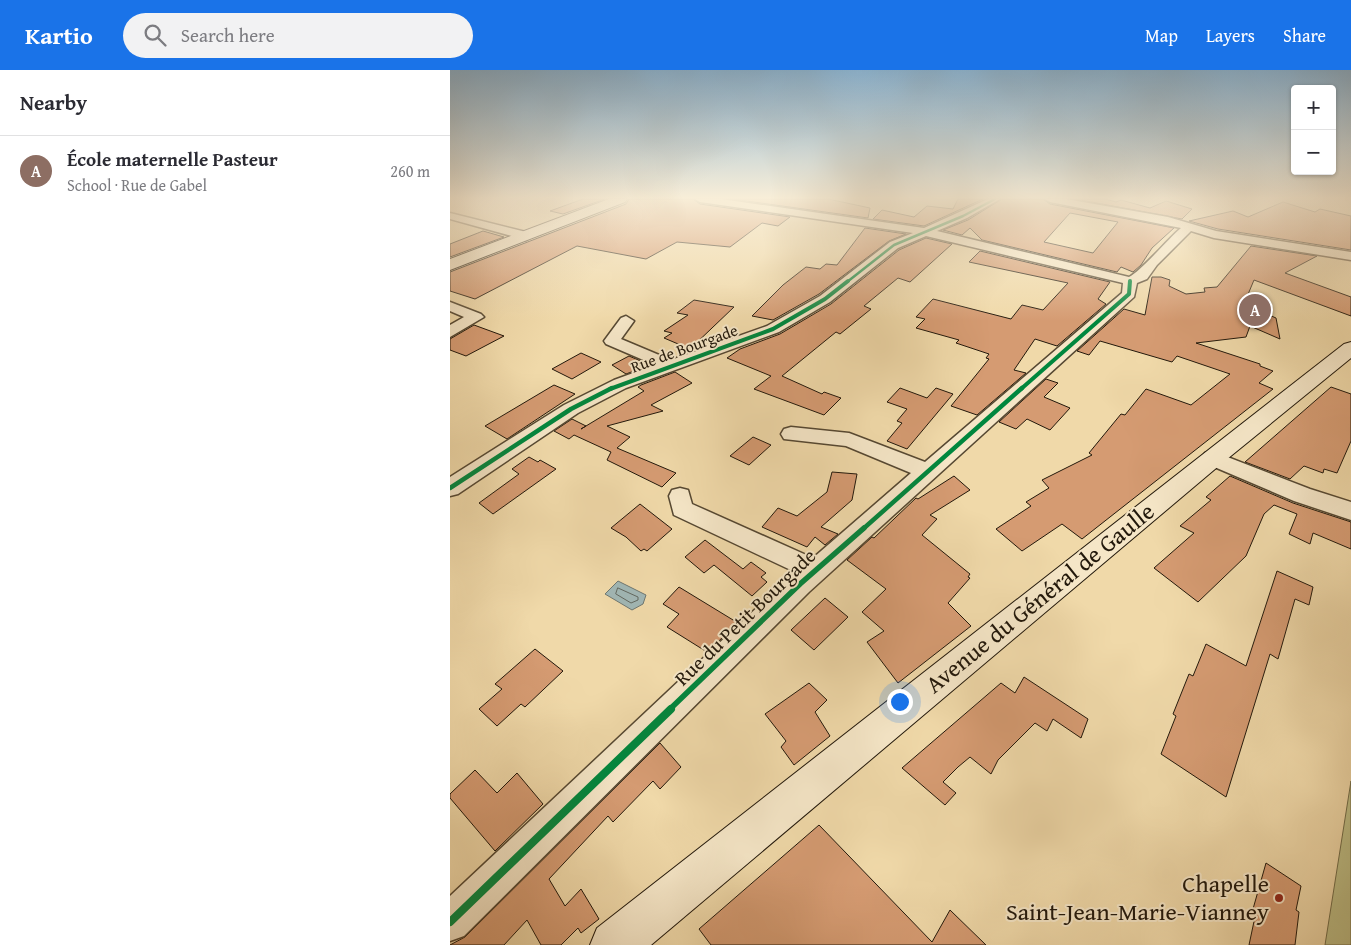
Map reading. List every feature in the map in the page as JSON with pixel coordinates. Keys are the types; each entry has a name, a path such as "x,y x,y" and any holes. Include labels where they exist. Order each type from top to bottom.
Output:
{"main road":[{"path":"450,265 516,240"},
{"name":"Avenue du Général de Gaulle","path":"614,945 1212,458 1351,348"}],"street":[{"name":"Rue de Bourgade","path":"450,488 571,409 620,384 773,329 825,299 894,245 906,240"},
{"path":"962,240 1130,281"},
{"name":"Rue du Petit Bourgade","path":"450,922 815,570 1130,294 1130,281 1142,276 1152,262 1175,240"},
{"path":"1250,240 1351,256"},
{"path":"450,306 471,313 476,317 471,322 450,332"},
{"path":"626,321 612,341 669,365"},
{"path":"791,434 848,440 927,471"},
{"path":"1212,458 1302,495 1351,510"},
{"path":"680,496 682,509 815,570"}],"green space":[{"path":"1351,781 1351,945 1325,945"}],"water":[{"path":"618,581 646,595 643,604 632,610 605,594"}],"building":[{"path":"461,240 496,240 450,257 450,244"},
{"path":"533,240 740,240 730,247 677,242 646,259 577,246 475,299 450,291 450,272"},
{"path":"856,240 892,240 819,294 773,320 752,316 783,285 806,267 820,269 826,264 837,265"},
{"path":"922,240 934,240 952,244 910,282 898,278 864,306 871,309 840,334 836,332 782,376 822,394 824,392 841,398 824,415 754,389 771,376 727,358 740,349 780,334 831,304 899,250"},
{"path":"982,240 1046,240 1044,242 1093,253 1104,240 1161,240 1133,272 1121,267 1117,272"},
{"path":"1287,240 1351,240 1351,250"},
{"path":"1251,246 1317,256 1285,273 1351,297 1351,316 1254,280 1244,304 1276,318 1280,339 1250,326 1246,337 1196,343 1260,364 1260,366 1273,371 1259,383 1273,389 1082,539 1062,524 1022,551 996,529 1031,506 1026,502 1049,488 1042,480 1092,455 1089,453 1121,414 1125,415 1146,389 1191,405 1230,374 1177,356 1172,362 1100,341 1089,355 1077,351 1124,309 1145,315 1152,277 1170,280 1169,286 1186,294 1205,292 1204,288 1217,287"},
{"path":"980,251 1110,282 1098,299 1106,304 1057,346 1035,339 1014,370 1026,373 977,415 951,406 989,359 986,358 989,354 956,343 959,340 916,328 925,319 916,317 933,299 1011,319 1022,305 1043,310 1068,283 969,262"},
{"path":"694,300 734,307 690,349 664,338 672,333 664,331 688,315 677,313"},
{"path":"474,325 504,336 466,356 450,350 450,339"},
{"path":"581,353 601,362 572,379 552,369"},
{"path":"629,356 650,365 626,374 612,365"},
{"path":"675,372 692,383 651,405 663,411 607,426 630,437 617,448 676,473 662,487 607,460 611,452 574,435 569,439 554,431 572,419 586,426 644,391 638,387 641,385"},
{"path":"1046,379 1058,383 1044,397 1070,408 1050,430 1027,419 1016,429 999,422"},
{"path":"554,385 575,394 507,439 485,426"},
{"path":"1331,387 1351,394 1351,441 1337,473 1324,469 1323,473 1304,466 1290,479 1245,462"},
{"path":"900,388 927,398 936,388 953,394 907,449 887,441 902,423 897,421 907,409 887,402"},
{"path":"753,437 771,445 749,465 730,456"},
{"path":"529,457 538,462 540,460 556,469 493,514 479,503 519,474 512,469"},
{"path":"832,472 857,474 852,500 821,527 838,534 825,545 815,537 807,547 762,527 778,508 797,516 827,492"},
{"path":"954,476 970,490 930,515 937,519 922,535 970,574 968,577 970,578 948,603 971,626 898,683 867,642 884,631 862,612 886,589 847,560 872,537 874,538 916,498 918,499"},
{"path":"1230,476 1293,503 1351,522 1351,549 1313,533 1310,544 1289,534 1297,514 1274,505 1264,514 1246,556 1198,602 1154,568 1194,533 1180,526 1211,500 1206,497"},
{"path":"640,504 672,529 647,551 644,549 641,551 626,537 611,528"},
{"path":"705,540 743,569 751,562 766,573 761,577 767,582 752,596 714,565 704,573 685,557"},
{"path":"1277,571 1313,587 1309,605 1295,599 1278,659 1270,654 1226,797 1161,754 1176,716 1173,714 1189,674 1193,676 1206,644 1246,666"},
{"path":"679,587 738,623 707,652 667,627 679,614 663,604"},
{"path":"825,598 848,617 814,650 791,630"},
{"path":"535,649 563,671 525,707 521,704 497,726 479,709 502,689 495,684"},
{"path":"1024,677 1088,719 1081,738 1053,719 1047,731 1035,723 998,760 991,774 970,757 958,767 943,782 956,793 945,805 902,768 1001,683 1015,693"},
{"path":"809,683 827,700 815,712 830,736 794,765 781,747 786,741 765,714"},
{"path":"660,743 681,767 660,789 653,781 613,822 608,816 549,879 565,906 581,889 599,919 581,933 578,928 561,945 541,945 527,920 504,945 450,945 465,937"},
{"path":"475,770 497,793 517,773 543,804 495,851 450,798 450,794"},
{"path":"819,825 932,942 950,910 986,945 711,945 699,929"},
{"name":"Chapelle Saint-Jean-Marie-Vianney","path":"1266,863 1301,886 1296,910 1299,912 1295,945 1249,945 1256,912 1253,909"}],"cycle path":[{"path":"450,488 571,409 620,384 773,329 825,299 894,245 906,240"},
{"path":"450,922 800,584 1129,294 1130,281"}],"place":[{"name":"École maternelle Pasteur","path":"1255,310"},
{"name":"Chapelle Saint-Jean-Marie-Vianney","path":"1279,898"}]}
